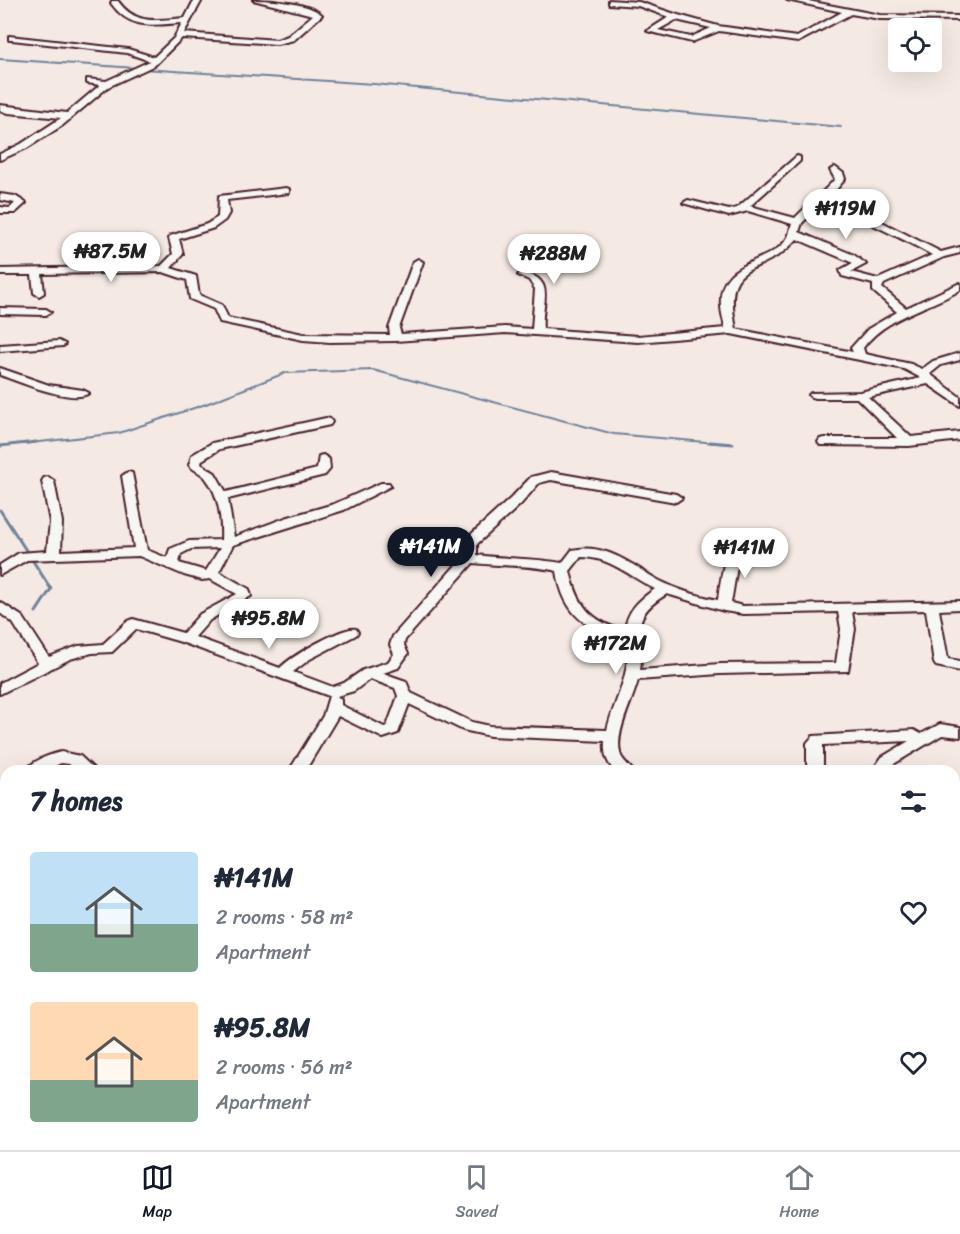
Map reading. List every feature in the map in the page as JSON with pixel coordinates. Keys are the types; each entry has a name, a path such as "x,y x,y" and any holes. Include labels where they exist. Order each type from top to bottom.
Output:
{"street":[{"path":"0,157 24,146 70,116 108,84 156,60 179,35 198,0"},
{"path":"179,35 277,42 291,38 318,15 313,11 257,0"},
{"path":"614,0 612,2 639,4 675,17 717,28 798,40 848,12"},
{"path":"791,0 848,12 892,18 960,18"},
{"path":"115,3 123,16 132,21 186,20"},
{"path":"675,17 651,31 692,40 717,28"},
{"path":"12,38 128,51 156,60"},
{"path":"90,81 108,84"},
{"path":"0,108 12,112 33,111 70,116"},
{"path":"688,203 729,213 742,208 797,159"},
{"path":"731,331 727,292 734,278 742,267 772,257 783,249 794,234 797,222 812,206 825,197 840,179 836,170"},
{"path":"164,269 178,254 174,238 203,229 222,218 224,214 222,198 286,191"},
{"path":"0,197 12,198 21,203 12,211 0,210"},
{"path":"825,197 940,255"},
{"path":"742,208 797,222"},
{"path":"794,234 850,257 861,264 845,270 846,273 879,282 940,255 960,250"},
{"path":"396,338 394,328 418,262"},
{"path":"0,272 164,269 192,278 194,297 197,301 218,307 224,320 228,322 303,337 396,338 505,330 538,330 638,339 731,331 806,348 860,355 927,376 960,402"},
{"path":"36,272 39,279 39,293"},
{"path":"523,275 534,277 540,283 541,295 536,314 538,330"},
{"path":"879,282 876,289 903,311"},
{"path":"860,355 857,348 861,342 886,321 903,311 931,303 960,286"},
{"path":"3,313 46,312"},
{"path":"0,348 59,344"},
{"path":"815,395 860,395 927,376 938,363 960,356"},
{"path":"0,370 47,388 83,393"},
{"path":"860,395 909,442"},
{"path":"212,574 213,568 226,550 222,497 211,476 193,462 216,446 326,422"},
{"path":"824,442 925,442 960,436"},
{"path":"222,497 321,472 324,469 323,459"},
{"path":"128,476 141,552"},
{"path":"0,689 74,650 94,646 107,649 131,625 136,624 284,673 332,692 349,687 368,673 388,668 398,661 401,654 397,645 398,639 471,558 470,543 516,501 535,480 551,476 676,498"},
{"path":"48,482 56,522 54,554"},
{"path":"172,564 175,552 189,546 227,542 339,507 385,486"},
{"path":"724,607 730,567 738,544"},
{"path":"0,571 24,556 141,552 202,576 212,574 244,592 243,596 204,617 186,639"},
{"path":"631,637 604,631 574,608 567,592 565,568 578,553 611,556 666,589 724,607 743,610 960,605"},
{"path":"471,558 565,568"},
{"path":"620,765 615,760 614,728 633,675 635,647 631,637 636,614 645,603 666,589"},
{"path":"0,606 18,620 46,664"},
{"path":"633,675 720,669 843,668 848,629 844,606"},
{"path":"932,607 941,663 960,666"},
{"path":"284,673 296,663 351,632"},
{"path":"335,708 383,733 393,729 405,696 401,685 368,673"},
{"path":"300,765 306,750 335,708 332,692"},
{"path":"405,696 468,726 490,731 614,736"},
{"path":"884,765 886,761 940,729 960,732"},
{"path":"815,765 815,744 818,740 914,735"},
{"path":"45,765 62,757 77,760 82,765"}],"waterway":[{"path":"0,59 137,68"},
{"path":"143,69 374,84 841,127"},
{"path":"22,444 119,433 206,404 285,373 373,370 614,434 728,444"},
{"path":"0,446 36,442"},
{"path":"710,442 733,444"},
{"path":"0,510 51,589 36,612"}]}
